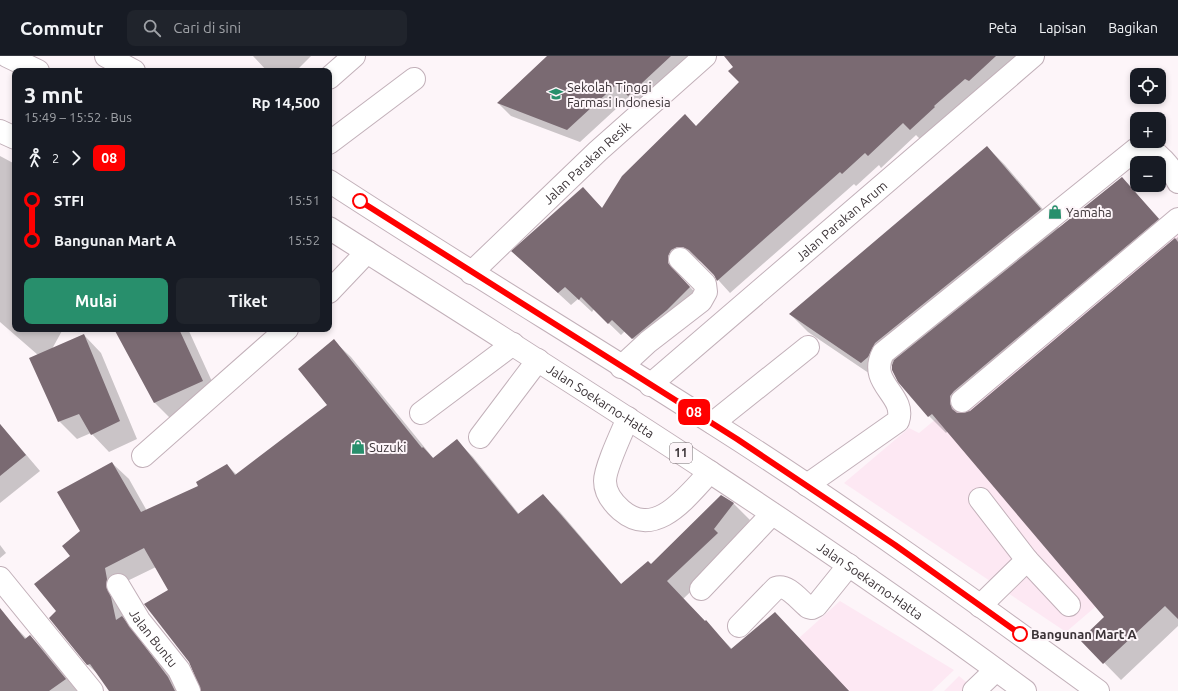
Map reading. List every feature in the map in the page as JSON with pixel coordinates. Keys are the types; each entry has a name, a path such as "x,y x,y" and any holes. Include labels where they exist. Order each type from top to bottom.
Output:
{"main road":[{"path":"7,56 32,68"},
{"path":"106,56 128,68"},
{"path":"332,75 354,56"},
{"name":"Jalan Parakan Resik","path":"471,273 598,151 705,56"},
{"name":"Jalan Parakan Arum","path":"650,385 1033,56"},
{"path":"332,141 414,79"},
{"path":"0,131 12,137"},
{"path":"807,485 898,420 900,414 898,406 878,373 878,363 883,353 1135,150 1142,146 1151,148 1174,173 1178,182"},
{"path":"332,183 471,273 713,423 807,485 895,545 1098,691"},
{"path":"962,402 1178,219"},
{"name":"Jalan Soekarno-Hatta","path":"332,230 538,360 710,472 849,565 1025,691"},
{"path":"332,289 367,252"},
{"path":"621,367 648,342 701,301 706,292 705,284 680,259"},
{"path":"143,456 284,332"},
{"path":"421,413 513,344"},
{"path":"713,423 808,347"},
{"path":"480,437 538,360"},
{"path":"628,418 612,457 605,481 609,497 622,511 642,520 654,520 670,512 710,472"},
{"path":"980,499 1027,560 1069,605"},
{"path":"701,589 772,514"},
{"path":"980,606 1027,560"},
{"path":"739,626 776,588 781,586 787,588 808,607 812,608 816,606 849,565"},
{"path":"0,578 92,691"},
{"name":"Jalan Buntu","path":"118,585 139,620 179,670 189,691"},
{"path":"974,691 996,670"}],"shaded area":[{"path":"1178,218 1178,536 1066,632 844,483 909,428 919,433"},
{"path":"840,601 954,670 932,691 740,691"},
{"path":"959,676 977,691 944,691"}],"building":[{"name":"Sekolah Tinggi Farmasi Indonesia","path":"547,56 671,56 628,96 617,84 567,130 497,103"},
{"path":"724,56 996,56 969,81 965,79 934,106 935,107 910,130 903,123 868,156 865,153 842,174 840,172 717,281 714,275 689,250 683,247 677,247 671,250 668,256 668,263 690,287 667,310 632,339 612,320 608,324 581,297 579,300 565,287 558,293 511,251 583,187 602,208 622,176 685,114 696,126 739,82 728,71 733,67"},
{"path":"987,146 1041,209 875,343 868,357 861,363 789,314"},
{"path":"1122,177 1130,186 1130,192 1135,192 1159,219 954,391 950,396 950,403 952,409 957,413 970,411 1175,238 1178,242 1178,619 1165,606 1103,664 1080,640 1104,617 932,414 928,417 898,382 892,370 894,360"},
{"path":"116,332 180,332 203,381 154,403"},
{"path":"84,334 120,421 91,435 79,414 58,422 29,358"},
{"path":"334,339 422,448 423,447 433,458 457,439 518,514 543,494 621,584 648,561 651,564 721,495 734,503 714,529 718,533 667,581 705,621 706,620 731,649 775,612 849,691 201,691 189,662 144,604 168,590 144,548 105,568 107,579 106,586 111,597 116,620 122,616 168,677 175,691 109,691 90,664 87,665 49,618 56,611 34,584 70,556 62,546 80,531 57,492 112,462 141,512 198,486 196,482 227,464 235,475 327,405 298,369"},
{"path":"0,424 26,455 0,476"},
{"path":"0,608 25,639 30,635 66,679 49,691 0,691"}],"bus line":[{"name":"08","path":"360,201 483,280 713,423 895,545 1020,634"}],"place":[{"name":"Sekolah Tinggi Farmasi Indonesia","path":"556,94"},
{"name":"Yamaha","path":"1055,212"},
{"name":"Suzuki","path":"358,447"},
{"name":"Bangunan Mart A","path":"1020,634"}]}
